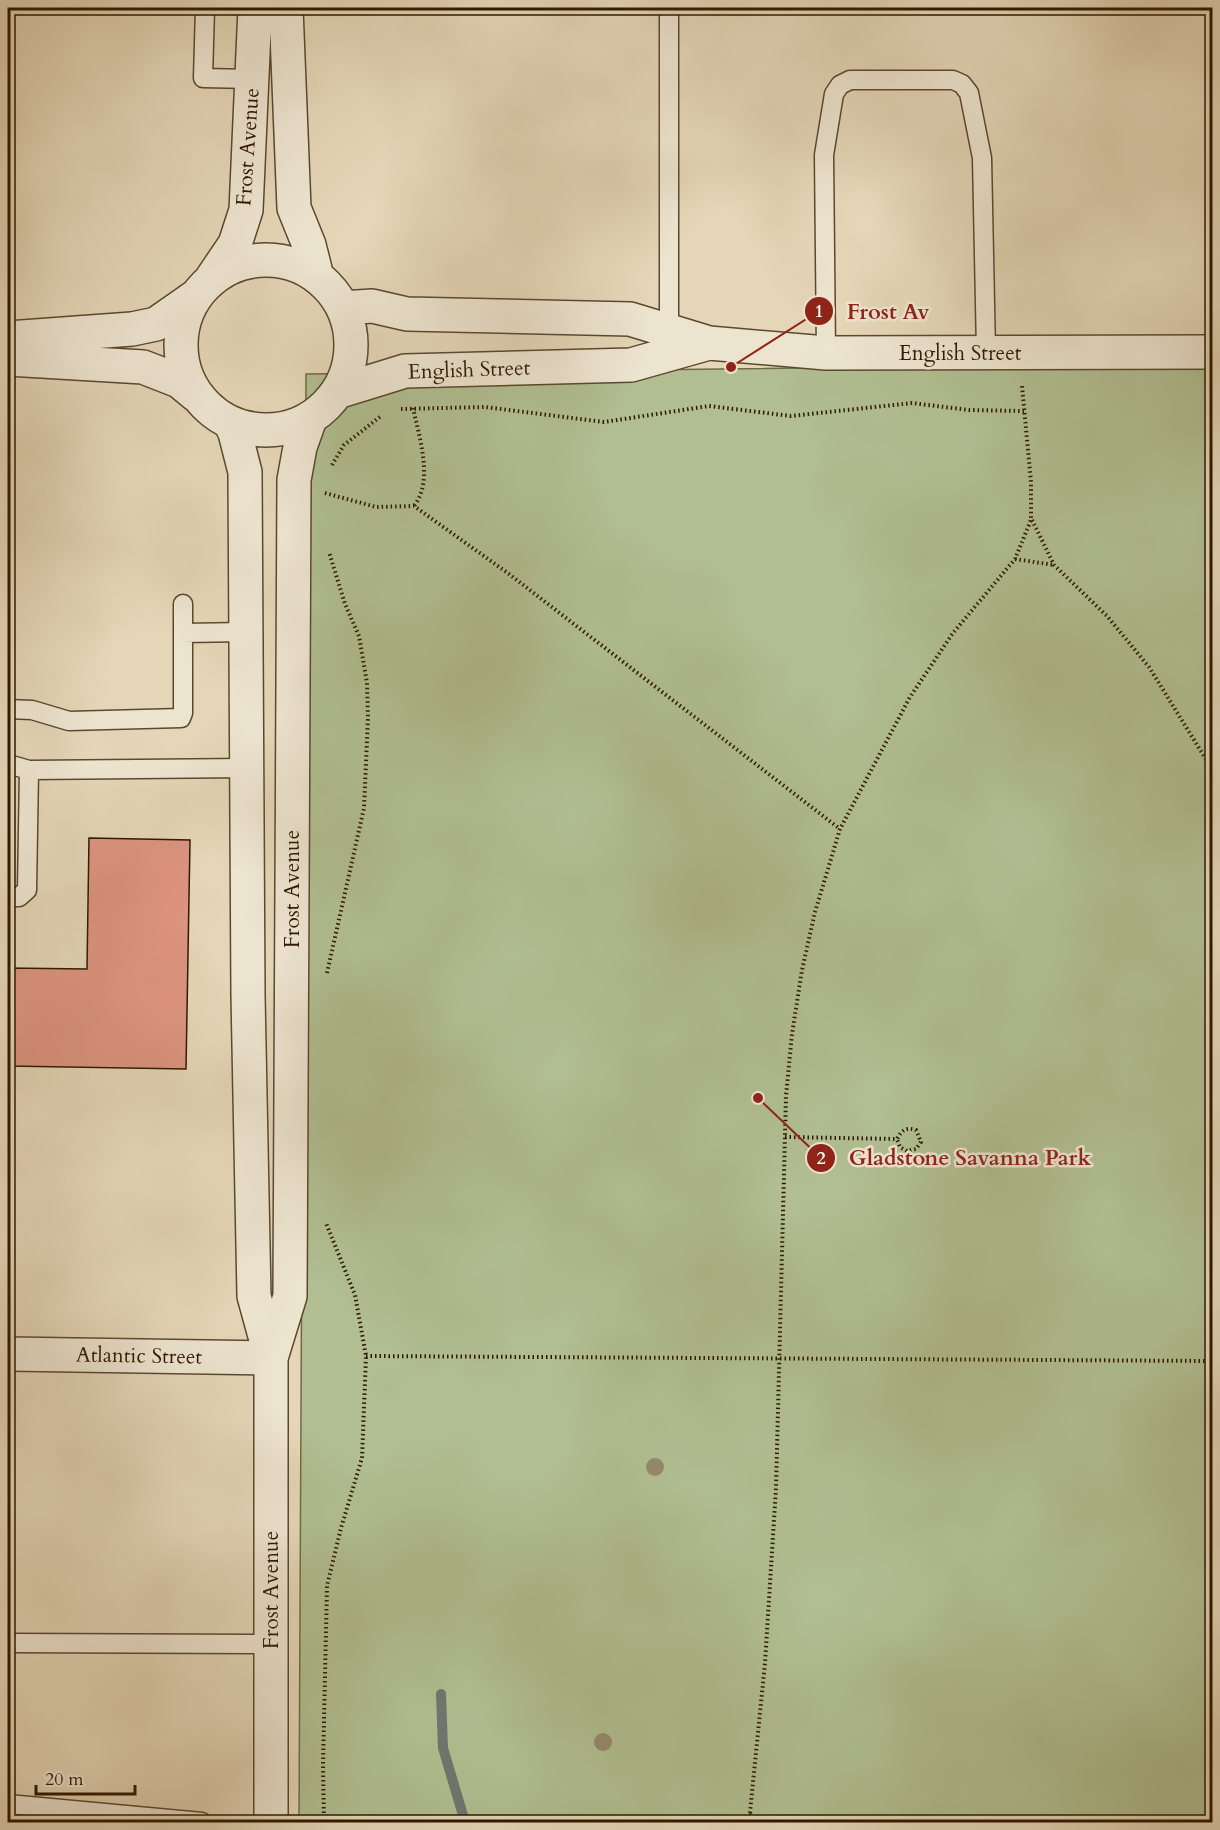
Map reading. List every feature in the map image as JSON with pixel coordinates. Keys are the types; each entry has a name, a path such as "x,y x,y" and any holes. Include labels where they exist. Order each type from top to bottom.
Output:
{"street":[{"name":"Frost Avenue","path":"204,287 235,244 246,210 255,8"},
{"name":"Frost Avenue","path":"286,8 294,208 309,245 317,277"},
{"path":"8,338 132,329 156,324 237,264 265,260 293,264 317,277 332,291 343,308 350,337 349,365 337,392 325,407 310,418 284,429 257,431 231,424 211,411 179,381 143,367 8,359"},
{"path":"196,395 184,371 180,345 184,319 204,287"},
{"name":"English Street","path":"343,308 372,306 407,314 630,319 709,343 826,353 1212,352"},
{"name":"English Street","path":"337,392 405,371 631,365 709,343"},
{"name":"Frost Avenue","path":"271,1359 290,1296 294,480 300,447 310,418"},
{"name":"Frost Avenue","path":"231,424 245,472 248,994 254,1296 271,1359 271,1822"},
{"name":"Atlantic Street","path":"8,1354 271,1359"}],"lane":[{"path":"205,8 203,78 252,79"},
{"path":"669,9 669,332"},
{"path":"826,353 824,154 834,94 840,85 850,80 953,80 963,84 969,93 982,158 986,352"},
{"path":"8,709 32,710 69,721 181,718 183,713 183,604"},
{"path":"183,633 246,632"},
{"path":"8,764 29,770 247,768"},
{"path":"8,897 19,897 27,890 29,770"},
{"path":"8,1643 271,1644"},
{"path":"8,1804 202,1822"}],"path":[{"path":"749,1822 765,1663 776,1488 786,1096 792,1034 802,970 815,912 840,829 910,697 953,633 1015,559 1031,520 1031,482 1019,352"},
{"path":"390,409 485,407 604,422 709,406 791,416 912,403 969,410 1024,411"},
{"path":"413,409 423,454 423,484 420,498 414,506"},
{"path":"328,474 344,445 382,415"},
{"path":"319,492 376,507 414,506 509,574 840,829"},
{"path":"1031,520 1054,565 1107,616 1149,667 1207,761 1212,776"},
{"path":"326,981 364,808 368,718 367,682 359,636 345,604 327,545"},
{"path":"1015,559 1054,565"},
{"path":"909,1128 916,1130 921,1142 916,1149 908,1151 900,1147 897,1139 902,1130 909,1128"},
{"path":"785,1137 897,1139"},
{"path":"324,1822 327,1586 362,1458 366,1356 355,1295 326,1227 325,1217"},
{"path":"366,1356 1212,1361"},
{"path":"750,1813 757,1822"}],"green space":[{"path":"1212,363 1212,1822 299,1822 306,374"}],"building":[{"path":"89,838 190,840 186,1069 8,1066 8,968 87,969"}],"waterway":[{"path":"441,1694 443,1748 465,1822"}],"place":[{"name":"Frost Av","path":"731,367"},
{"name":"Gladstone Savanna Park","path":"758,1098"}]}
